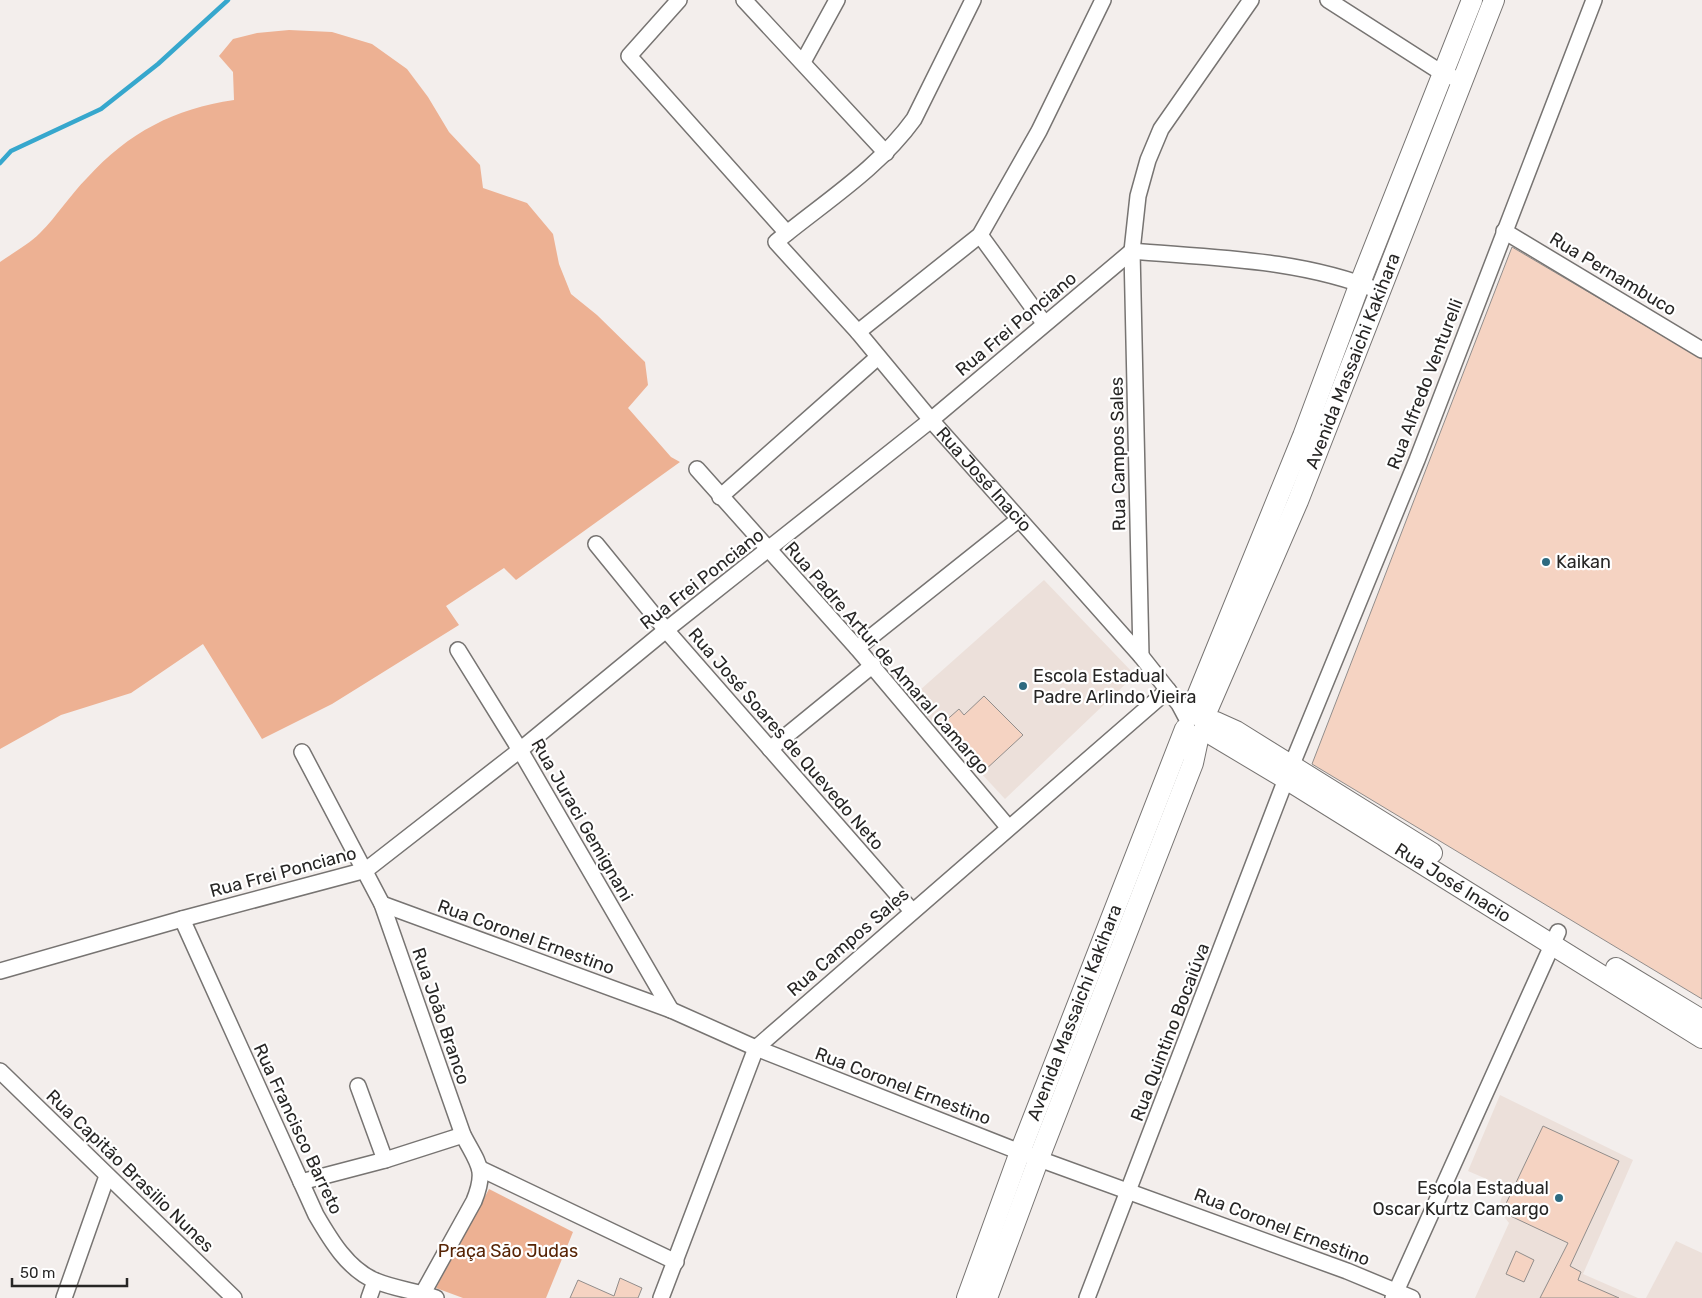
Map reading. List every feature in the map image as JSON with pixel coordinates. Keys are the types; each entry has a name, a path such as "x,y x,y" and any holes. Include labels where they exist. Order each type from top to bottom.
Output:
{"street":[{"name":"Rua José Inacio","path":"679,0 629,56 782,238 878,357 1141,656 1196,725 1289,772 1555,938 1702,1038"},
{"path":"744,0 886,153"},
{"path":"803,62 837,0"},
{"path":"782,238 886,153 914,120 974,0"},
{"path":"858,332 980,235 1039,131 1103,0"},
{"path":"1251,0 1161,128 1148,160 1138,196 1132,252 1252,261 1308,269 1360,283 1379,291"},
{"path":"1328,0 1442,73 1462,81"},
{"name":"Avenida Massaichi Kakihara","path":"966,1298 1029,1155 1193,763 1196,725 1360,283 1472,0"},
{"name":"Avenida Massaichi Kakihara","path":"1196,725 1298,501 1494,0"},
{"name":"Rua Alfredo Venturelli","path":"1289,772 1417,460 1594,0"},
{"name":"Rua Pernambuco","path":"1504,231 1702,350"},
{"path":"980,235 1044,323"},
{"name":"Rua Frei Ponciano","path":"0,971 182,919 366,870 520,750 666,630 770,550 932,420 1044,323 1132,252"},
{"name":"Rua Campos Sales","path":"1132,252 1141,656"},
{"path":"720,497 878,357"},
{"name":"Rua Padre Artur de Amaral Camargo","path":"697,469 720,497 873,665 1008,827"},
{"path":"858,648 1019,519"},
{"name":"Rua José Soares de Quevedo Neto","path":"596,544 666,630 912,911"},
{"name":"Rua Juraci Gemignani","path":"458,650 520,750 671,1010"},
{"path":"770,749 873,665"},
{"name":"Rua Campos Sales","path":"662,1298 756,1048 1008,827 1168,690"},
{"name":"Rua João Branco","path":"302,752 366,870 382,904 463,1136 481,1169"},
{"name":"Rua Quintino Bocaiúva","path":"1087,1298 1289,772"},
{"name":"Rua Coronel Ernestino","path":"382,904 671,1010 756,1048 1029,1155 1347,1271 1394,1294 1412,1298"},
{"name":"Rua Francisco Barreto","path":"182,919 316,1215 331,1241 352,1265 374,1281 430,1296"},
{"name":"Rua José Inacio","path":"1555,938 1702,1020"},
{"path":"1394,1294 1555,938"},
{"name":"Rua Capitão Brasilio Nunes","path":"0,1071 234,1298"},
{"path":"358,1086 385,1160"},
{"path":"301,1182 385,1160 463,1136"},
{"name":"Avenida Massaichi Kakihara","path":"987,1298 1029,1155"},
{"path":"430,1296 474,1201 479,1188 481,1169 676,1262"},
{"path":"64,1298 107,1176"},
{"path":"368,1298 374,1281"}],"shaded area":[{"name":"Escola Estadual Padre Arlindo Vieira","path":"1044,580 1135,675 1005,799 911,698"},
{"name":"Escola Estadual Oscar Kurtz Camargo","path":"1500,1095 1633,1160 1583,1274 1638,1298 1475,1298 1509,1223 1498,1209 1505,1187 1468,1171"},
{"path":"1676,1241 1702,1253 1702,1298 1646,1298"}],"green space":[{"path":"289,30 332,32 372,44 407,69 428,97 449,132 480,165 483,188 527,203 553,234 559,264 571,294 597,315 645,362 648,385 628,408 671,457 680,462 516,580 504,568 446,606 459,625 332,704 262,739 203,644 131,693 61,715 0,749 0,262 40,233 103,162 136,135 172,117 212,104 234,100 233,72 219,56 233,39 257,33"},
{"name":"Praça São Judas","path":"489,1189 573,1232 546,1298 463,1298 436,1288"}],"building":[{"name":"Kaikan","path":"1512,247 1702,359 1702,999 1312,764"},
{"path":"984,696 1023,735 984,771 942,724 959,709 964,715"},
{"path":"1543,1126 1619,1161 1570,1266 1581,1272 1578,1280 1619,1298 1540,1298 1568,1243 1502,1212"},
{"path":"1516,1251 1534,1260 1524,1282 1506,1274"},
{"path":"620,1278 642,1288 638,1298 570,1298 578,1280 614,1296"}],"waterway":[{"path":"0,163 11,151 101,109 158,64 228,0"}],"place":[{"name":"Kaikan","path":"1546,562"},
{"name":"Escola Estadual Padre Arlindo Vieira","path":"1023,686"},
{"name":"Escola Estadual Oscar Kurtz Camargo","path":"1559,1198"}]}
